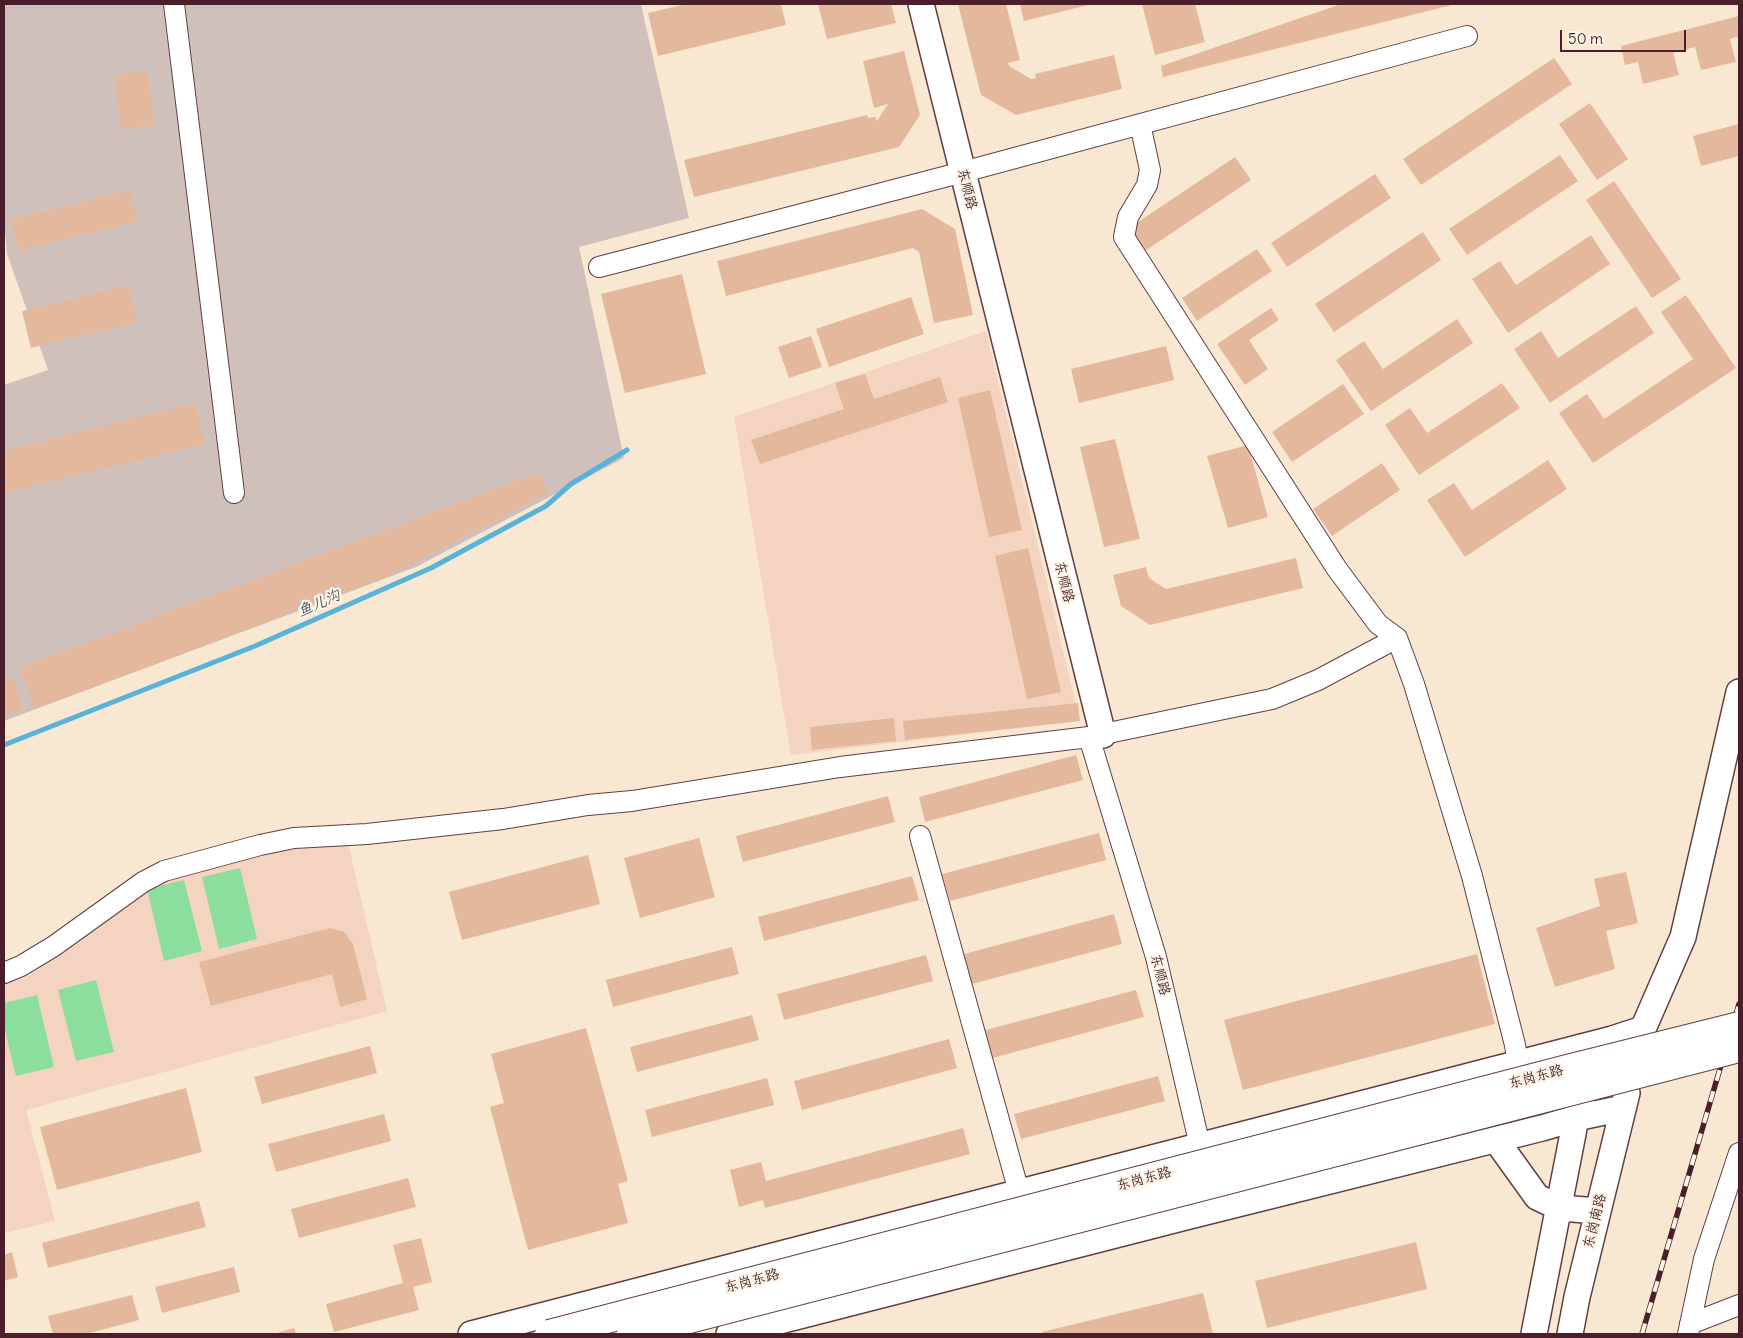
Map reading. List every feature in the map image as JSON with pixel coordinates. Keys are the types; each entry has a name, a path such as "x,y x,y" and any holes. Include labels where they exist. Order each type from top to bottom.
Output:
{"main road":[{"name":"东岗东路","path":"549,1334 1739,1026"},
{"name":"东岗东路","path":"631,1334 1739,1048"}],"street":[{"path":"174,4 234,493"},
{"name":"东顺路","path":"921,4 963,172 1096,736 1156,957 1200,1146"},
{"path":"599,266 963,172 1467,36"},
{"path":"1140,124 1150,170 1147,185 1128,217 1124,238 1337,569 1378,624 1397,638 1414,684 1472,876 1518,1063"},
{"path":"4,973 21,966 46,951 143,882 164,871 260,845 294,838 367,834 503,819 588,805 632,801 840,767 1096,736 1272,699 1318,680 1397,638"},
{"name":"东岗南路","path":"1570,1334 1577,1297 1643,1029 1683,937 1739,692"},
{"path":"920,836 1019,1192"},
{"path":"471,1334 1612,1039 1643,1029"},
{"path":"1534,1334 1576,1118 1612,1039"},
{"path":"729,1334 1496,1140 1576,1118 1623,1108"},
{"path":"1496,1140 1537,1197 1560,1208 1598,1211"},
{"path":"1176,1152 1190,1216"},
{"path":"1689,1329 1704,1259 1739,1154"},
{"path":"642,1290 652,1334"},
{"path":"1689,1329 1739,1305"}],"shaded area":[{"path":"4,4 641,4 689,218 579,247 624,458 416,567 4,721 4,385 48,370 7,254 4,221"},
{"path":"986,331 1080,721 791,755 734,417"},
{"path":"348,843 387,1011 26,1110 55,1221 4,1233 4,983 31,975 148,886 266,852"}],"green space":[{"path":"240,868 257,939 219,949 202,877"},
{"path":"184,880 202,951 164,961 147,889"},
{"path":"96,980 114,1052 76,1061 58,990"},
{"path":"37,995 54,1067 16,1076 4,1026 4,1003"}],"building":[{"path":"686,4 781,4 786,25 658,56 648,13"},
{"path":"818,4 891,4 896,23 827,39"},
{"path":"958,4 1006,4 1020,60 1008,63 1009,66 1031,79 1036,78 1035,74 1114,55 1122,89 1016,115 981,95"},
{"path":"1020,4 1092,4 1024,21"},
{"path":"1142,4 1195,4 1205,42 1155,55"},
{"path":"1341,4 1456,4 1163,77 1161,66"},
{"path":"1739,16 1739,36 1730,39 1736,62 1701,70 1695,47 1673,53 1679,75 1643,84 1638,62 1625,65 1621,46"},
{"path":"904,51 920,115 899,147 694,197 684,160 867,115 868,118 875,117 877,121 888,104 874,108 863,61"},
{"path":"1554,58 1572,84 1421,185 1403,159"},
{"path":"147,71 155,125 121,129 114,75"},
{"path":"1590,103 1628,159 1597,180 1559,124"},
{"path":"1739,124 1739,156 1701,166 1693,136"},
{"path":"1560,155 1578,181 1467,255 1449,229"},
{"path":"1235,157 1251,180 1145,251 1129,228"},
{"path":"1375,174 1391,198 1287,267 1271,243"},
{"path":"1614,181 1681,279 1652,298 1586,200"},
{"path":"130,190 138,221 19,251 11,220"},
{"path":"922,209 955,229 973,315 934,323 919,252 913,248 726,296 717,261"},
{"path":"1423,232 1441,260 1334,332 1315,304"},
{"path":"1591,235 1610,264 1508,333 1472,279 1500,261 1516,285"},
{"path":"1257,249 1272,271 1197,321 1182,298"},
{"path":"682,274 706,374 625,393 601,294"},
{"path":"128,285 137,322 31,348 22,311"},
{"path":"1686,295 1736,368 1593,463 1559,413 1587,394 1604,419 1693,359 1661,312"},
{"path":"911,297 924,334 829,367 816,329"},
{"path":"1636,306 1654,333 1550,403 1514,349 1541,331 1558,358"},
{"path":"1271,308 1279,320 1249,340 1268,369 1245,385 1217,344"},
{"path":"1457,319 1473,343 1371,411 1336,360 1364,341 1383,369"},
{"path":"811,336 822,367 789,378 778,347"},
{"path":"1166,346 1174,380 1079,403 1071,369"},
{"path":"865,374 874,399 940,377 948,402 760,464 751,440 844,409 835,383"},
{"path":"1502,383 1520,408 1419,475 1385,425 1410,408 1427,433"},
{"path":"1343,384 1364,414 1292,462 1272,432"},
{"path":"990,390 1022,530 989,537 958,398"},
{"path":"195,403 205,444 4,493 4,451"},
{"path":"1115,439 1140,539 1104,547 1080,447"},
{"path":"1248,445 1268,517 1228,528 1207,456"},
{"path":"1548,460 1567,489 1465,557 1427,500 1454,483 1472,510"},
{"path":"1382,463 1400,490 1332,536 1313,509"},
{"path":"540,472 548,493 391,575 35,709 20,668"},
{"path":"1028,548 1061,692 1027,699 995,556"},
{"path":"1296,558 1303,588 1150,625 1121,606 1113,575 1146,567 1149,578 1166,589"},
{"path":"15,679 22,711 4,715 4,681"},
{"path":"1078,703 1080,721 905,740 903,721"},
{"path":"894,718 896,741 812,750 810,727"},
{"path":"1076,755 1083,780 925,822 919,797"},
{"path":"888,796 895,822 743,862 736,836"},
{"path":"1099,833 1106,860 950,901 942,874"},
{"path":"699,838 715,897 640,918 624,858"},
{"path":"588,855 600,904 462,940 449,892"},
{"path":"1626,872 1638,923 1606,931 1615,969 1555,987 1536,928 1600,906 1594,879"},
{"path":"912,876 919,900 764,941 758,917"},
{"path":"1114,914 1122,944 972,984 964,954"},
{"path":"330,928 344,932 353,944 367,999 340,1007 332,974 211,1006 199,962"},
{"path":"732,947 739,974 613,1007 606,980"},
{"path":"1477,954 1495,1024 1243,1090 1224,1020"},
{"path":"926,955 933,981 784,1020 777,994"},
{"path":"1136,990 1144,1017 985,1060 978,1032"},
{"path":"752,1015 759,1040 637,1072 630,1047"},
{"path":"586,1028 628,1181 618,1184 628,1223 528,1250 490,1107 504,1103 491,1054"},
{"path":"949,1039 957,1068 802,1110 794,1081"},
{"path":"370,1046 377,1073 262,1104 254,1077"},
{"path":"1158,1076 1165,1101 1021,1139 1014,1114"},
{"path":"767,1078 774,1105 652,1137 645,1110"},
{"path":"186,1088 202,1152 57,1190 40,1127"},
{"path":"384,1114 391,1141 276,1172 268,1144"},
{"path":"963,1128 970,1154 765,1208 763,1200 739,1207 730,1170 761,1162 766,1181"},
{"path":"408,1178 416,1207 299,1238 291,1209"},
{"path":"199,1201 206,1227 48,1268 42,1243"},
{"path":"421,1238 432,1282 413,1287 419,1310 334,1332 326,1304 403,1283 393,1245"},
{"path":"1416,1242 1427,1289 1267,1328 1255,1281"},
{"path":"12,1252 18,1277 4,1281 4,1255"},
{"path":"234,1267 240,1292 162,1313 155,1287"},
{"path":"1203,1293 1213,1334 1043,1334 1042,1332"},
{"path":"132,1295 139,1320 86,1334 53,1334 48,1316"},
{"path":"294,1328 296,1334 273,1334"}],"waterway":[{"name":"鱼儿沟","path":"4,745 255,646 431,568 546,506 571,484 627,450"}],"railway":[{"path":"1642,1334 1739,1004"}]}
